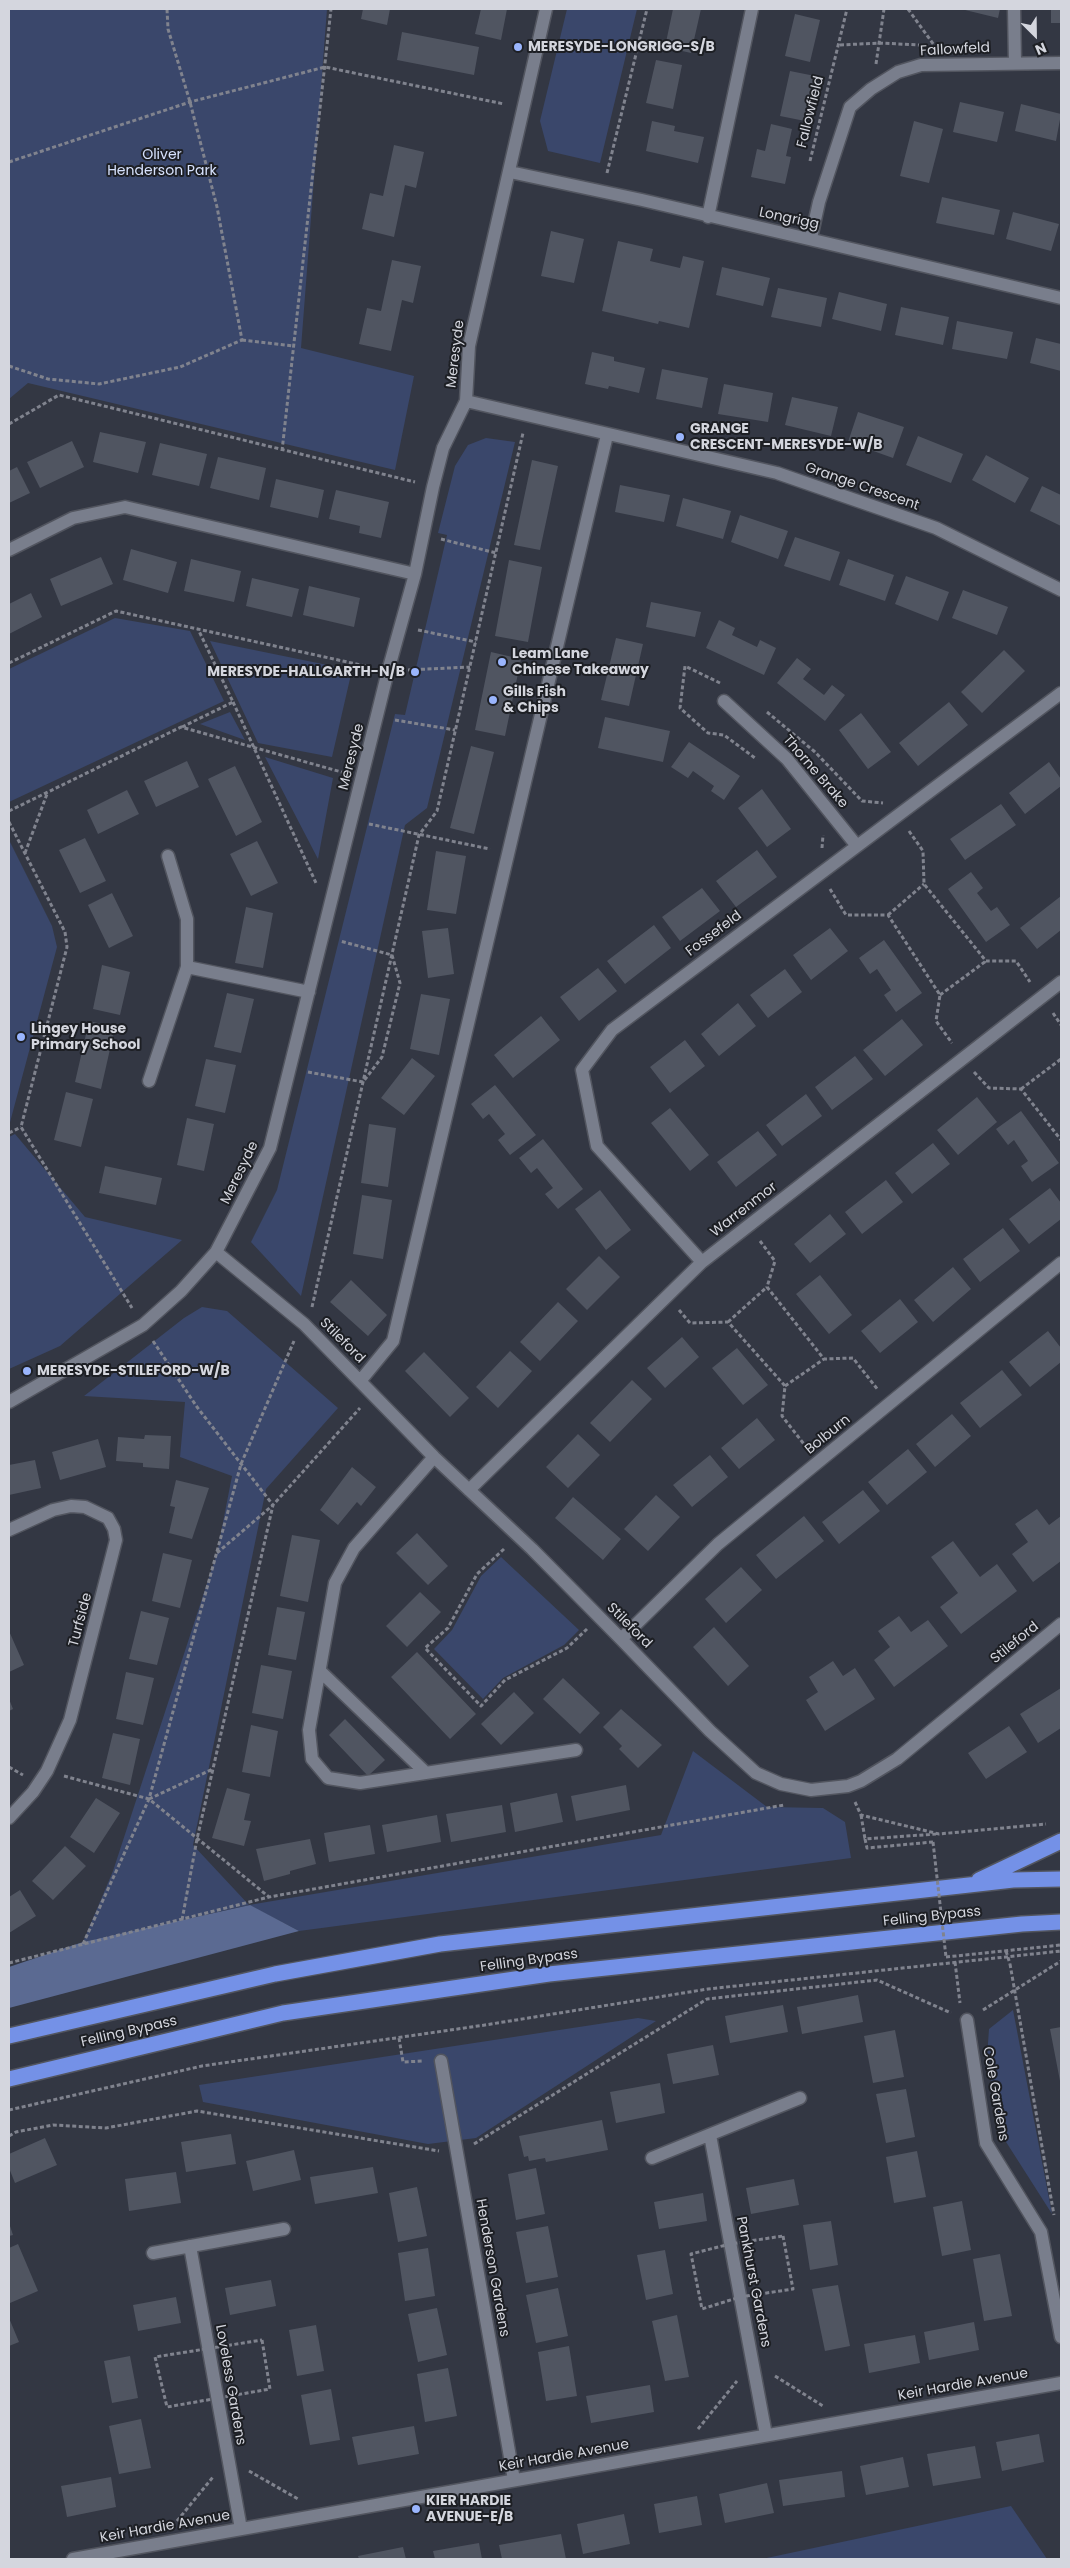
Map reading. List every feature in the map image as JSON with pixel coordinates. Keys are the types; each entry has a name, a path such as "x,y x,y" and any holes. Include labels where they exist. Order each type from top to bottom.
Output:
{"highway":[{"path":"969,1885 1061,1841"},
{"name":"Felling Bypass","path":"9,2036 275,1974 440,1944 1013,1880 1061,1879"},
{"name":"Felling Bypass","path":"9,2079 283,2013 549,1974 1022,1924 1061,1922"},
{"path":"9,2083 38,2071"}],"street":[{"name":"Meresyde","path":"9,1402 142,1325 181,1291 216,1252 270,1148 388,671 415,574 443,448 466,401 470,346 510,172 522,108 546,9"},
{"path":"708,217 752,9"},
{"path":"1014,9 1015,62"},
{"name":"Fallowfeld","path":"810,238 819,202 850,106 871,89 898,72 921,65 1015,62 1061,63"},
{"name":"Longrigg","path":"510,172 810,238 1061,298"},
{"name":"Grange Crescent","path":"466,401 776,473 936,528 1061,590"},
{"path":"361,1380 393,1341 608,435"},
{"path":"9,550 73,518 124,507 415,574"},
{"name":"Fossefeld","path":"702,1262 597,1146 582,1070 612,1030 1061,692"},
{"name":"Thorne Brake","path":"724,701 787,759 857,846"},
{"path":"149,1081 187,967 188,918 168,856"},
{"path":"187,967 309,992"},
{"name":"Warrenmor","path":"469,1490 702,1262 1061,982"},
{"name":"Stileford","path":"216,1252 304,1324 361,1380 434,1457 621,1638 710,1731 756,1773 781,1784 811,1790 848,1786 897,1759 1061,1624"},
{"name":"Bolburn","path":"621,1638 718,1544 1061,1263"},
{"path":"434,1457 354,1548 335,1583 309,1730 312,1759 328,1778 360,1783 576,1750"},
{"name":"Turfside","path":"9,1530 53,1510 71,1506 85,1507 98,1511 108,1518 114,1529 116,1540 70,1720 47,1771 33,1792 9,1818"},
{"path":"320,1671 426,1773"},
{"name":"Cole Gardens","path":"967,2020 986,2142 1042,2232 1061,2337"},
{"name":"Henderson Gardens","path":"441,2061 514,2480"},
{"path":"652,2158 800,2098"},
{"name":"Pankhurst Gardens","path":"710,2135 766,2435"},
{"path":"153,2253 284,2229"},
{"name":"Loveless Gardens","path":"190,2246 241,2529"},
{"name":"Keir Hardie Avenue","path":"72,2559 1061,2383"}],"path":[{"path":"168,9 168,29 190,102 217,207 242,340"},
{"path":"282,451 331,9"},
{"path":"602,192 647,9"},
{"name":"Fallowfield","path":"810,163 847,9"},
{"path":"871,89 884,9"},
{"path":"908,9 935,46"},
{"path":"9,162 190,102 325,67 522,108"},
{"path":"9,366 48,379 99,384 180,367 242,340 294,346"},
{"path":"9,424 59,395 433,487"},
{"path":"83,1944 149,1799 241,1464 288,1352 313,1306 419,835 437,811 527,416"},
{"path":"423,534 496,553"},
{"path":"9,663 116,611 388,671 470,667"},
{"path":"400,627 476,642"},
{"path":"198,629 329,911"},
{"path":"724,685 684,666 680,708 708,733 724,735 761,762"},
{"path":"9,811 233,702"},
{"path":"763,709 815,752 862,801 885,803 897,816 923,851 924,884 986,961"},
{"path":"377,717 455,730"},
{"path":"181,727 362,777"},
{"path":"25,853 48,793"},
{"path":"352,820 508,853"},
{"path":"9,822 64,932 67,948 21,1127 142,1325 197,1407 273,1506"},
{"path":"823,832 820,874 846,914 888,914 924,884"},
{"path":"888,914 940,995 936,1021 962,1059 989,1088 1021,1089 1061,1059"},
{"path":"323,936 392,955"},
{"path":"364,1082 382,1057 400,983 392,955"},
{"path":"940,995 986,961 1016,961 1061,1024"},
{"path":"290,1069 364,1082"},
{"path":"1021,1089 1061,1140"},
{"path":"9,1133 21,1127"},
{"path":"667,1296 690,1323 728,1322 767,1286 775,1261 748,1226"},
{"path":"767,1286 824,1359"},
{"path":"728,1322 785,1386 782,1416 818,1462"},
{"path":"785,1386 824,1359 853,1358 889,1404"},
{"path":"216,1553 273,1506 373,1393"},
{"path":"182,1920 197,1838 273,1506"},
{"path":"517,1536 477,1574 448,1628 425,1648 481,1706 505,1680 567,1648 599,1618"},
{"path":"9,1766 27,1778 47,1771 149,1799 270,1897"},
{"path":"149,1799 213,1769"},
{"path":"848,1786 861,1815 867,1848 933,1842 946,1957 1061,1945"},
{"path":"9,1962 270,1897 792,1804 811,1790"},
{"path":"861,1815 939,1834"},
{"path":"865,1839 1052,1824"},
{"path":"1006,1950 1055,2218 1042,2232"},
{"path":"9,2110 202,2066 399,2038 708,1989 1061,1950"},
{"path":"967,2020 1061,1961"},
{"path":"956,1962 958,1999 967,2020"},
{"path":"9,2136 16,2132 53,2126 106,2128 197,2111 457,2154 707,1999 877,1980 967,2020"},
{"path":"399,2038 403,2062 441,2061"}],"green space":[{"name":"Oliver Henderson Park","path":"9,9 327,9 301,348 414,376 395,470 28,383 9,399"},
{"path":"567,9 637,9 600,163 548,151 540,121"},
{"path":"486,438 515,442 427,808 405,825 301,1296 251,1242 277,1190 395,714 405,715 447,535 438,533 455,466 468,445"},
{"path":"115,618 190,631 224,701 9,802 9,669"},
{"path":"210,641 352,670 332,757 258,743"},
{"path":"230,712 245,740 200,724"},
{"path":"265,757 333,778 318,859"},
{"name":"Lingey House Primary School","path":"9,840 52,926 57,947 9,1126"},
{"path":"15,1134 85,1217 182,1240 60,1346 9,1369 9,1137"},
{"path":"202,1307 227,1311 338,1408 266,1489 193,1845 249,1905 83,1942 113,1871 217,1553 232,1476 180,1457 185,1402 84,1396 184,1318"},
{"path":"501,1557 579,1630 564,1645 503,1678 483,1699 434,1649 452,1630 481,1576"},
{"path":"693,1751 767,1807 823,1808 845,1822 851,1858 299,1931 249,1905 661,1835"},
{"path":"1013,2010 1052,2214 1001,2134 987,2057 989,2029"},
{"path":"638,2018 656,2021 476,2138 428,2144 203,2102 199,2085"},
{"path":"1011,2506 1047,2559 762,2559"}],"shaded area":[{"path":"250,1905 299,1931 9,2008 9,1967 83,1942"}],"building":[{"path":"363,9 390,9 387,25 361,19"},
{"path":"481,9 507,9 501,40 475,34"},
{"path":"673,9 701,9 691,53 665,47"},
{"path":"961,9 1000,9 998,18"},
{"path":"1051,9 1061,9 1061,23 1051,23"},
{"path":"795,14 820,20 810,62 785,56"},
{"path":"402,32 479,47 474,75 397,60"},
{"path":"656,60 682,65 673,109 646,103"},
{"path":"790,71 815,76 805,121 780,116"},
{"path":"960,102 1004,112 997,142 953,132"},
{"path":"1021,104 1061,114 1056,141 1015,131"},
{"path":"652,121 675,126 674,131 704,137 698,163 646,151"},
{"path":"914,121 943,129 929,183 900,176"},
{"path":"771,124 792,129 786,156 791,157 785,184 751,177 757,149 765,151"},
{"path":"394,145 424,152 416,188 405,185 394,237 362,229 370,193 383,196"},
{"path":"942,197 1000,210 994,235 936,223"},
{"path":"1013,212 1059,224 1051,251 1006,239"},
{"path":"551,231 584,239 574,283 541,276"},
{"path":"618,241 653,249 650,261 680,268 683,256 704,261 689,328 659,321 658,324 602,311"},
{"path":"392,260 421,266 413,303 402,300 391,351 359,344 367,308 381,311"},
{"path":"722,267 770,278 763,306 716,295"},
{"path":"778,288 827,298 821,327 771,317"},
{"path":"839,292 887,304 881,331 832,319"},
{"path":"901,307 949,317 943,345 895,335"},
{"path":"957,321 1013,332 1007,359 952,349"},
{"path":"1036,338 1061,344 1061,371 1030,363"},
{"path":"592,352 614,357 614,361 645,368 639,393 609,386 608,389 585,384"},
{"path":"662,369 708,378 702,408 656,399"},
{"path":"724,384 773,393 768,422 718,414"},
{"path":"792,397 838,407 831,436 785,425"},
{"path":"858,412 904,427 893,458 848,442"},
{"path":"100,432 146,442 138,473 93,462"},
{"path":"918,436 963,454 951,483 906,465"},
{"path":"72,441 84,467 40,488 27,462"},
{"path":"160,443 207,454 199,486 152,475"},
{"path":"986,455 1029,478 1015,503 972,480"},
{"path":"218,457 266,468 259,500 210,488"},
{"path":"532,460 558,466 540,550 514,545"},
{"path":"17,467 30,493 9,503 9,471"},
{"path":"276,479 324,490 318,518 270,507"},
{"path":"620,485 670,495 664,522 615,512"},
{"path":"1042,486 1061,495 1061,526 1030,511"},
{"path":"336,490 389,502 381,538 359,533 360,526 329,519"},
{"path":"683,498 731,511 723,539 676,526"},
{"path":"740,515 788,531 778,559 731,542"},
{"path":"795,537 840,552 830,581 784,566"},
{"path":"131,549 177,562 168,593 123,580"},
{"path":"101,557 113,584 61,606 50,579"},
{"path":"191,559 241,571 234,602 184,591"},
{"path":"848,559 894,575 885,601 839,585"},
{"path":"509,560 542,567 528,642 495,636"},
{"path":"906,576 949,592 938,621 895,604"},
{"path":"252,578 299,589 292,617 246,606"},
{"path":"309,586 360,598 354,627 303,615"},
{"path":"963,590 1008,607 997,635 952,618"},
{"path":"31,593 42,617 9,634 9,604"},
{"path":"651,602 701,612 695,637 646,627"},
{"path":"719,620 735,628 732,635 757,647 760,640 776,648 764,675 706,648"},
{"path":"616,638 643,644 629,706 601,700"},
{"path":"1004,650 1025,671 982,713 961,692"},
{"path":"491,652 521,659 505,736 475,730"},
{"path":"797,658 811,669 803,679 824,695 832,685 845,695 825,721 777,683"},
{"path":"949,702 968,725 918,766 899,743"},
{"path":"861,713 891,752 868,769 839,730"},
{"path":"605,717 670,731 663,762 598,748"},
{"path":"689,742 740,776 724,800 711,791 714,786 693,771 688,778 671,767"},
{"path":"471,746 494,752 474,834 450,828"},
{"path":"187,761 199,787 156,807 144,781"},
{"path":"1049,762 1061,779 1061,786 1025,814 1009,793"},
{"path":"235,766 262,822 236,836 208,779"},
{"path":"762,789 791,829 767,847 738,808"},
{"path":"127,790 139,814 98,834 87,810"},
{"path":"1001,804 1016,825 965,860 950,839"},
{"path":"85,838 106,881 80,893 59,850"},
{"path":"257,841 278,883 251,896 230,854"},
{"path":"757,850 777,877 736,907 716,881"},
{"path":"436,851 466,856 456,914 427,910"},
{"path":"971,872 983,888 977,893 991,911 997,907 1010,925 986,942 948,889"},
{"path":"702,888 720,911 680,941 662,917"},
{"path":"112,893 133,936 109,948 88,905"},
{"path":"1061,896 1061,930 1037,949 1020,928"},
{"path":"246,907 273,913 263,968 235,963"},
{"path":"654,925 671,948 625,984 607,961"},
{"path":"448,928 454,974 428,978 422,931"},
{"path":"830,928 848,951 811,980 793,955"},
{"path":"884,940 922,993 896,1012 884,995 891,990 877,969 870,974 859,958"},
{"path":"102,965 130,972 120,1015 93,1009"},
{"path":"598,968 617,991 579,1021 560,997"},
{"path":"785,969 802,992 768,1018 750,995"},
{"path":"227,993 254,999 241,1053 214,1047"},
{"path":"421,994 450,999 439,1055 410,1049"},
{"path":"738,1003 756,1026 719,1056 701,1034"},
{"path":"541,1016 560,1040 513,1078 494,1055"},
{"path":"902,1019 923,1045 885,1076 863,1050"},
{"path":"89,1021 115,1027 101,1089 75,1082"},
{"path":"685,1040 705,1066 670,1093 650,1067"},
{"path":"855,1056 873,1079 832,1110 815,1087"},
{"path":"412,1058 435,1076 404,1115 381,1098"},
{"path":"206,1059 236,1065 225,1113 195,1106"},
{"path":"495,1085 536,1135 510,1155 498,1140 505,1134 489,1114 483,1119 471,1104"},
{"path":"66,1092 93,1099 81,1147 54,1140"},
{"path":"806,1094 822,1116 782,1146 766,1125"},
{"path":"977,1097 997,1122 958,1155 937,1130"},
{"path":"670,1108 709,1155 690,1171 651,1123"},
{"path":"1021,1111 1059,1163 1032,1182 1021,1166 1028,1161 1014,1140 1008,1145 996,1129"},
{"path":"187,1118 214,1124 204,1171 177,1165"},
{"path":"369,1124 396,1128 388,1187 361,1183"},
{"path":"758,1131 777,1155 736,1187 717,1162"},
{"path":"543,1139 583,1189 558,1209 545,1194 553,1188 537,1168 531,1173 519,1158"},
{"path":"933,1143 950,1164 912,1194 895,1173"},
{"path":"105,1166 162,1178 156,1205 99,1193"},
{"path":"886,1180 903,1202 862,1234 845,1212"},
{"path":"1050,1188 1061,1203 1061,1219 1029,1244 1009,1219"},
{"path":"600,1190 631,1230 606,1250 575,1209"},
{"path":"362,1195 392,1200 383,1259 353,1254"},
{"path":"830,1214 846,1234 810,1263 794,1244"},
{"path":"1003,1228 1020,1251 980,1282 963,1259"},
{"path":"599,1256 620,1277 587,1310 566,1289"},
{"path":"953,1267 971,1289 933,1322 914,1300"},
{"path":"820,1275 852,1315 829,1334 796,1294"},
{"path":"351,1280 387,1315 368,1336 330,1302"},
{"path":"900,1299 918,1322 880,1353 861,1331"},
{"path":"558,1302 578,1321 540,1361 520,1342"},
{"path":"1048,1331 1061,1348 1061,1362 1030,1387 1009,1362"},
{"path":"682,1337 699,1357 665,1388 647,1368"},
{"path":"737,1348 768,1385 743,1405 712,1368"},
{"path":"510,1351 532,1371 498,1408 476,1387"},
{"path":"424,1352 469,1398 450,1417 405,1371"},
{"path":"1002,1370 1022,1395 980,1428 960,1403"},
{"path":"632,1380 652,1399 610,1442 590,1423"},
{"path":"952,1414 971,1436 935,1467 916,1444"},
{"path":"757,1418 775,1440 739,1469 721,1448"},
{"path":"578,1434 600,1455 568,1488 546,1467"},
{"path":"145,1435 171,1436 169,1469 143,1467 143,1463 116,1461 118,1437 144,1439"},
{"path":"98,1439 106,1467 60,1480 52,1452"},
{"path":"908,1449 927,1472 887,1505 868,1482"},
{"path":"710,1455 728,1477 692,1507 673,1485"},
{"path":"35,1460 41,1488 9,1495 9,1465"},
{"path":"352,1467 376,1487 361,1506 357,1502 338,1525 320,1510"},
{"path":"176,1480 209,1488 192,1539 169,1533 175,1507 170,1506"},
{"path":"863,1490 880,1511 839,1544 822,1522"},
{"path":"656,1495 680,1517 648,1551 624,1529"},
{"path":"573,1497 621,1539 603,1560 555,1518"},
{"path":"1037,1509 1049,1525 1061,1516 1061,1561 1033,1582 1012,1554 1028,1542 1015,1524"},
{"path":"804,1516 824,1541 776,1579 756,1555"},
{"path":"417,1533 448,1566 428,1585 396,1553"},
{"path":"292,1535 320,1540 308,1602 280,1596"},
{"path":"953,1541 980,1577 997,1564 1017,1591 961,1634 940,1607 958,1593 931,1557"},
{"path":"163,1553 192,1560 180,1608 152,1601"},
{"path":"741,1567 762,1590 726,1623 705,1599"},
{"path":"420,1592 441,1612 407,1647 386,1626"},
{"path":"277,1607 305,1612 296,1660 268,1655"},
{"path":"141,1611 169,1618 157,1665 129,1659"},
{"path":"899,1616 911,1632 928,1620 948,1646 894,1687 874,1660 890,1647 878,1631"},
{"path":"714,1627 749,1666 728,1686 693,1647"},
{"path":"9,1631 24,1665 9,1672"},
{"path":"417,1652 476,1714 450,1739 391,1677"},
{"path":"833,1661 843,1676 855,1668 875,1699 825,1731 806,1700 818,1692 809,1677"},
{"path":"261,1665 292,1671 283,1719 252,1713"},
{"path":"126,1672 154,1678 143,1725 116,1719"},
{"path":"563,1678 600,1713 580,1734 543,1699"},
{"path":"1061,1688 1061,1728 1038,1743 1020,1714"},
{"path":"514,1692 534,1713 501,1745 481,1724"},
{"path":"9,1699 13,1709 9,1711"},
{"path":"621,1709 662,1745 638,1768 619,1749 622,1746 603,1727"},
{"path":"345,1719 385,1760 368,1776 329,1735"},
{"path":"251,1725 278,1731 270,1777 242,1772"},
{"path":"1009,1726 1027,1752 986,1779 968,1753"},
{"path":"113,1733 140,1739 130,1785 102,1778"},
{"path":"626,1785 630,1810 576,1821 571,1796"},
{"path":"227,1788 250,1794 244,1820 251,1821 244,1846 212,1838"},
{"path":"557,1793 563,1822 515,1832 510,1803"},
{"path":"96,1798 120,1813 94,1853 70,1837"},
{"path":"502,1805 506,1832 451,1842 446,1814"},
{"path":"437,1815 441,1842 387,1852 382,1825"},
{"path":"370,1825 375,1854 329,1862 324,1833"},
{"path":"310,1839 316,1864 264,1881 256,1849"},
{"path":"65,1846 86,1866 53,1900 32,1881"},
{"path":"20,1890 36,1916 9,1933 9,1897"},
{"path":"858,1995 863,2022 802,2034 797,2007"},
{"path":"783,2005 788,2032 730,2043 725,2016"},
{"path":"1061,2027 1061,2081 1060,2081 1050,2029"},
{"path":"895,2030 904,2077 873,2083 864,2036"},
{"path":"713,2045 719,2075 673,2084 667,2054"},
{"path":"660,2083 665,2113 616,2123 610,2092"},
{"path":"906,2089 915,2137 886,2143 876,2094"},
{"path":"602,2120 608,2150 546,2162 545,2158 529,2161 528,2156 524,2157 519,2136"},
{"path":"231,2134 236,2164 186,2172 181,2142"},
{"path":"45,2138 57,2165 15,2183 9,2168 9,2154"},
{"path":"294,2150 301,2180 253,2191 246,2161"},
{"path":"917,2151 926,2197 894,2203 886,2157"},
{"path":"373,2167 378,2193 315,2204 310,2177"},
{"path":"536,2168 545,2214 516,2220 508,2174"},
{"path":"176,2172 181,2203 129,2211 125,2179"},
{"path":"794,2179 799,2205 751,2214 746,2188"},
{"path":"417,2187 427,2236 398,2242 389,2193"},
{"path":"703,2193 707,2221 659,2229 654,2202"},
{"path":"962,2201 971,2250 942,2256 933,2207"},
{"path":"831,2221 838,2265 810,2270 803,2225"},
{"path":"9,2223 13,2235 9,2236"},
{"path":"548,2226 558,2277 526,2283 516,2232"},
{"path":"18,2244 38,2291 10,2303 9,2248"},
{"path":"428,2248 435,2296 405,2301 398,2253"},
{"path":"665,2250 673,2294 646,2300 637,2255"},
{"path":"1000,2254 1012,2316 984,2321 973,2259"},
{"path":"271,2280 276,2306 230,2315 225,2288"},
{"path":"838,2285 850,2346 825,2351 812,2289"},
{"path":"558,2288 568,2336 536,2343 526,2295"},
{"path":"176,2297 181,2323 138,2331 133,2305"},
{"path":"437,2308 447,2355 418,2362 408,2314"},
{"path":"677,2315 689,2377 665,2381 652,2321"},
{"path":"9,2318 19,2342 9,2346"},
{"path":"974,2322 979,2350 929,2360 924,2332"},
{"path":"316,2325 324,2371 297,2376 289,2330"},
{"path":"915,2335 920,2363 869,2373 864,2344"},
{"path":"569,2346 577,2396 546,2401 538,2352"},
{"path":"130,2356 138,2398 112,2403 104,2361"},
{"path":"448,2368 457,2416 425,2422 417,2374"},
{"path":"650,2385 654,2412 591,2423 586,2396"},
{"path":"331,2389 340,2440 310,2445 301,2395"},
{"path":"141,2419 151,2468 119,2474 109,2426"},
{"path":"414,2426 419,2454 358,2465 352,2437"},
{"path":"1039,2434 1044,2462 1002,2471 996,2442"},
{"path":"975,2446 981,2478 933,2486 927,2454"},
{"path":"903,2457 909,2487 866,2495 860,2466"},
{"path":"842,2471 845,2497 783,2506 779,2480"},
{"path":"111,2477 116,2507 67,2517 61,2486"},
{"path":"767,2483 774,2513 725,2523 719,2494"},
{"path":"697,2496 702,2525 659,2533 654,2504"},
{"path":"624,2514 630,2544 583,2554 577,2524"},
{"path":"561,2534 566,2559 502,2559 499,2545"},
{"path":"479,2543 482,2559 435,2559 433,2551"},
{"path":"403,2547 406,2559 359,2559 358,2556"}],"place":[{"name":"MERESYDE-LONGRIGG-S/B","path":"518,47"},
{"name":"GRANGE CRESCENT-MERESYDE-W/B","path":"680,437"},
{"name":"Leam Lane Chinese Takeaway","path":"502,662"},
{"name":"MERESYDE-HALLGARTH-N/B","path":"415,672"},
{"name":"Gills Fish & Chips","path":"493,700"},
{"name":"Lingey House Primary School","path":"21,1037"},
{"name":"MERESYDE-STILEFORD-W/B","path":"27,1371"},
{"name":"KIER HARDIE AVENUE-E/B","path":"416,2509"}]}
